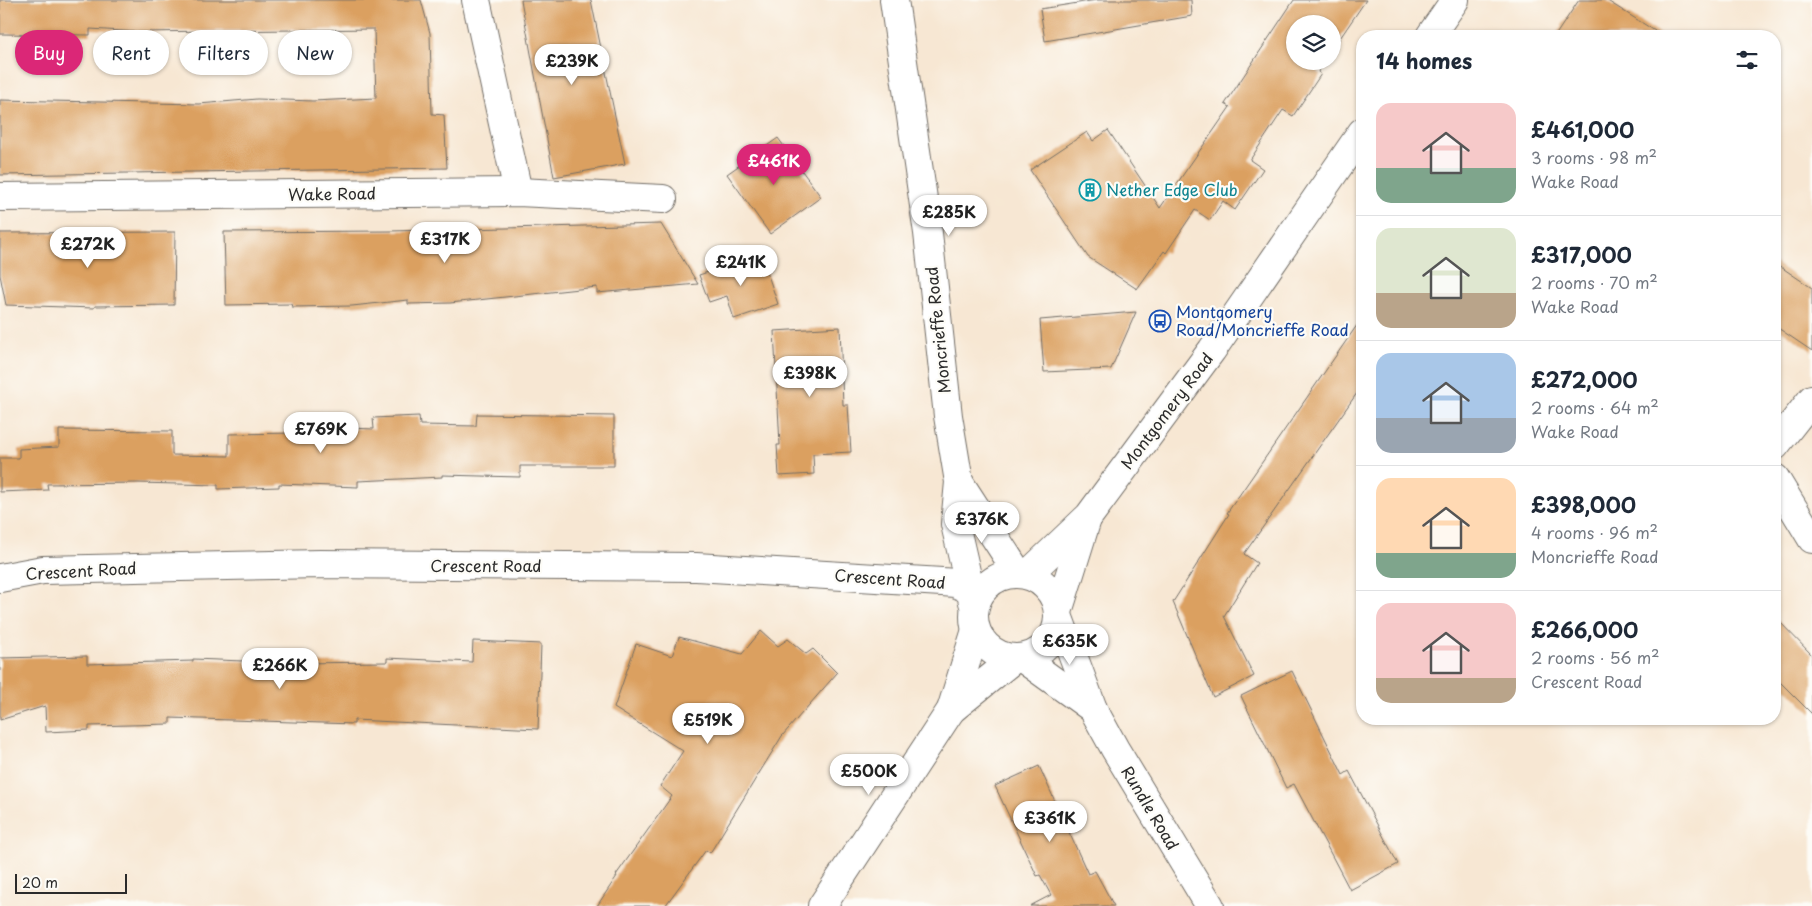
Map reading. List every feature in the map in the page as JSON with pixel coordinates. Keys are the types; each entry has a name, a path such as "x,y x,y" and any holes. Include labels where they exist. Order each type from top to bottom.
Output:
{"street":[{"path":"476,0 518,192"},
{"name":"Moncrieffe Road","path":"894,0 925,214 948,416 959,482 955,524 973,610"},
{"path":"1434,30 1455,0"},
{"name":"Montgomery Road","path":"1023,574 1089,516 1212,350 1356,145"},
{"name":"Wake Road","path":"0,197 518,192 663,198"},
{"path":"1781,438 1812,398"},
{"name":"Moncrieffe Road","path":"959,482 1023,574"},
{"path":"1781,488 1812,540"},
{"name":"Montgomery Road","path":"1059,615 1089,516"},
{"name":"Crescent Road","path":"0,578 43,570 320,564 696,567 955,584 973,610"},
{"path":"822,906 951,710 1018,658 1038,652 1051,640 1056,630 1059,615 1049,589 1039,580 1023,574 1008,574 990,582 977,598 951,710"},
{"path":"973,610 991,650 1018,658"},
{"name":"Rundle Road","path":"1059,615 1093,709 1210,906"},
{"name":"Rundle Road","path":"1018,658 1093,709"}],"building":[{"path":"0,0 421,0 430,33 432,114 444,115 447,168 0,175 0,100 199,104 257,99 313,101 376,98 374,29 169,32 169,30 90,29 90,35 83,35 83,30 15,30 15,34 0,34"},
{"path":"521,0 591,0 625,164 554,177"},
{"path":"1097,0 1191,0 1192,16 1045,41 1040,9"},
{"path":"1294,0 1366,0 1341,37 1341,15 1286,15 1286,70 1319,70 1318,72 1321,74 1293,116 1283,110 1250,160 1263,169 1235,210 1223,201 1210,220 1195,210 1166,253 1164,251 1137,289 1088,257 1030,170 1087,132 1093,141 1108,130 1160,208 1230,107 1225,104"},
{"path":"1579,0 1606,0 1654,30 1559,30"},
{"path":"778,138 821,197 770,234 727,174"},
{"path":"661,224 698,284 597,293 597,287 450,303 408,304 408,300 352,306 292,307 291,304 226,305 224,232 390,231"},
{"path":"175,232 174,305 95,306 94,308 6,305 0,275 0,233"},
{"path":"761,255 778,304 734,319 727,296 709,302 699,275"},
{"path":"1781,267 1812,288 1812,351 1781,330"},
{"path":"1136,312 1111,369 1044,372 1040,320"},
{"path":"840,327 843,405 848,405 851,452 813,454 814,474 779,476 777,445 780,445 774,331"},
{"path":"1356,327 1356,395 1244,554 1257,563 1224,616 1254,676 1213,697 1173,602 1229,514 1227,513"},
{"path":"477,414 614,416 614,466 520,466 520,477 442,475 442,477 358,481 358,487 279,484 279,487 218,489 218,485 138,483 47,484 48,490 0,492 0,458 19,458 19,449 59,447 59,430 172,431 172,455 229,456 229,434 298,433 298,426 374,429 373,418 419,416 420,425 476,426"},
{"path":"1781,623 1812,655 1812,714 1781,683"},
{"path":"761,631 778,646 788,639 806,654 813,649 837,673 782,736 710,853 706,850 665,906 597,906 616,875 672,796 660,786 683,751 614,708 636,644 672,656 679,637 742,654"},
{"path":"473,641 541,644 538,729 354,720 354,724 170,718 170,724 89,726 89,730 46,732 45,706 0,720 0,658 87,656 87,664 193,661 193,659 293,663 387,662 387,658 472,662"},
{"path":"1292,671 1343,775 1349,771 1398,864 1350,890 1294,784 1286,788 1241,696"},
{"path":"1039,766 1088,874 1095,871 1114,906 1030,906 1051,895 1040,875 1037,876 995,786"}],"place":[{"name":"Nether Edge Club","path":"1090,190"},
{"name":"Montgomery Road/Moncrieffe Road","path":"1160,321"}]}
